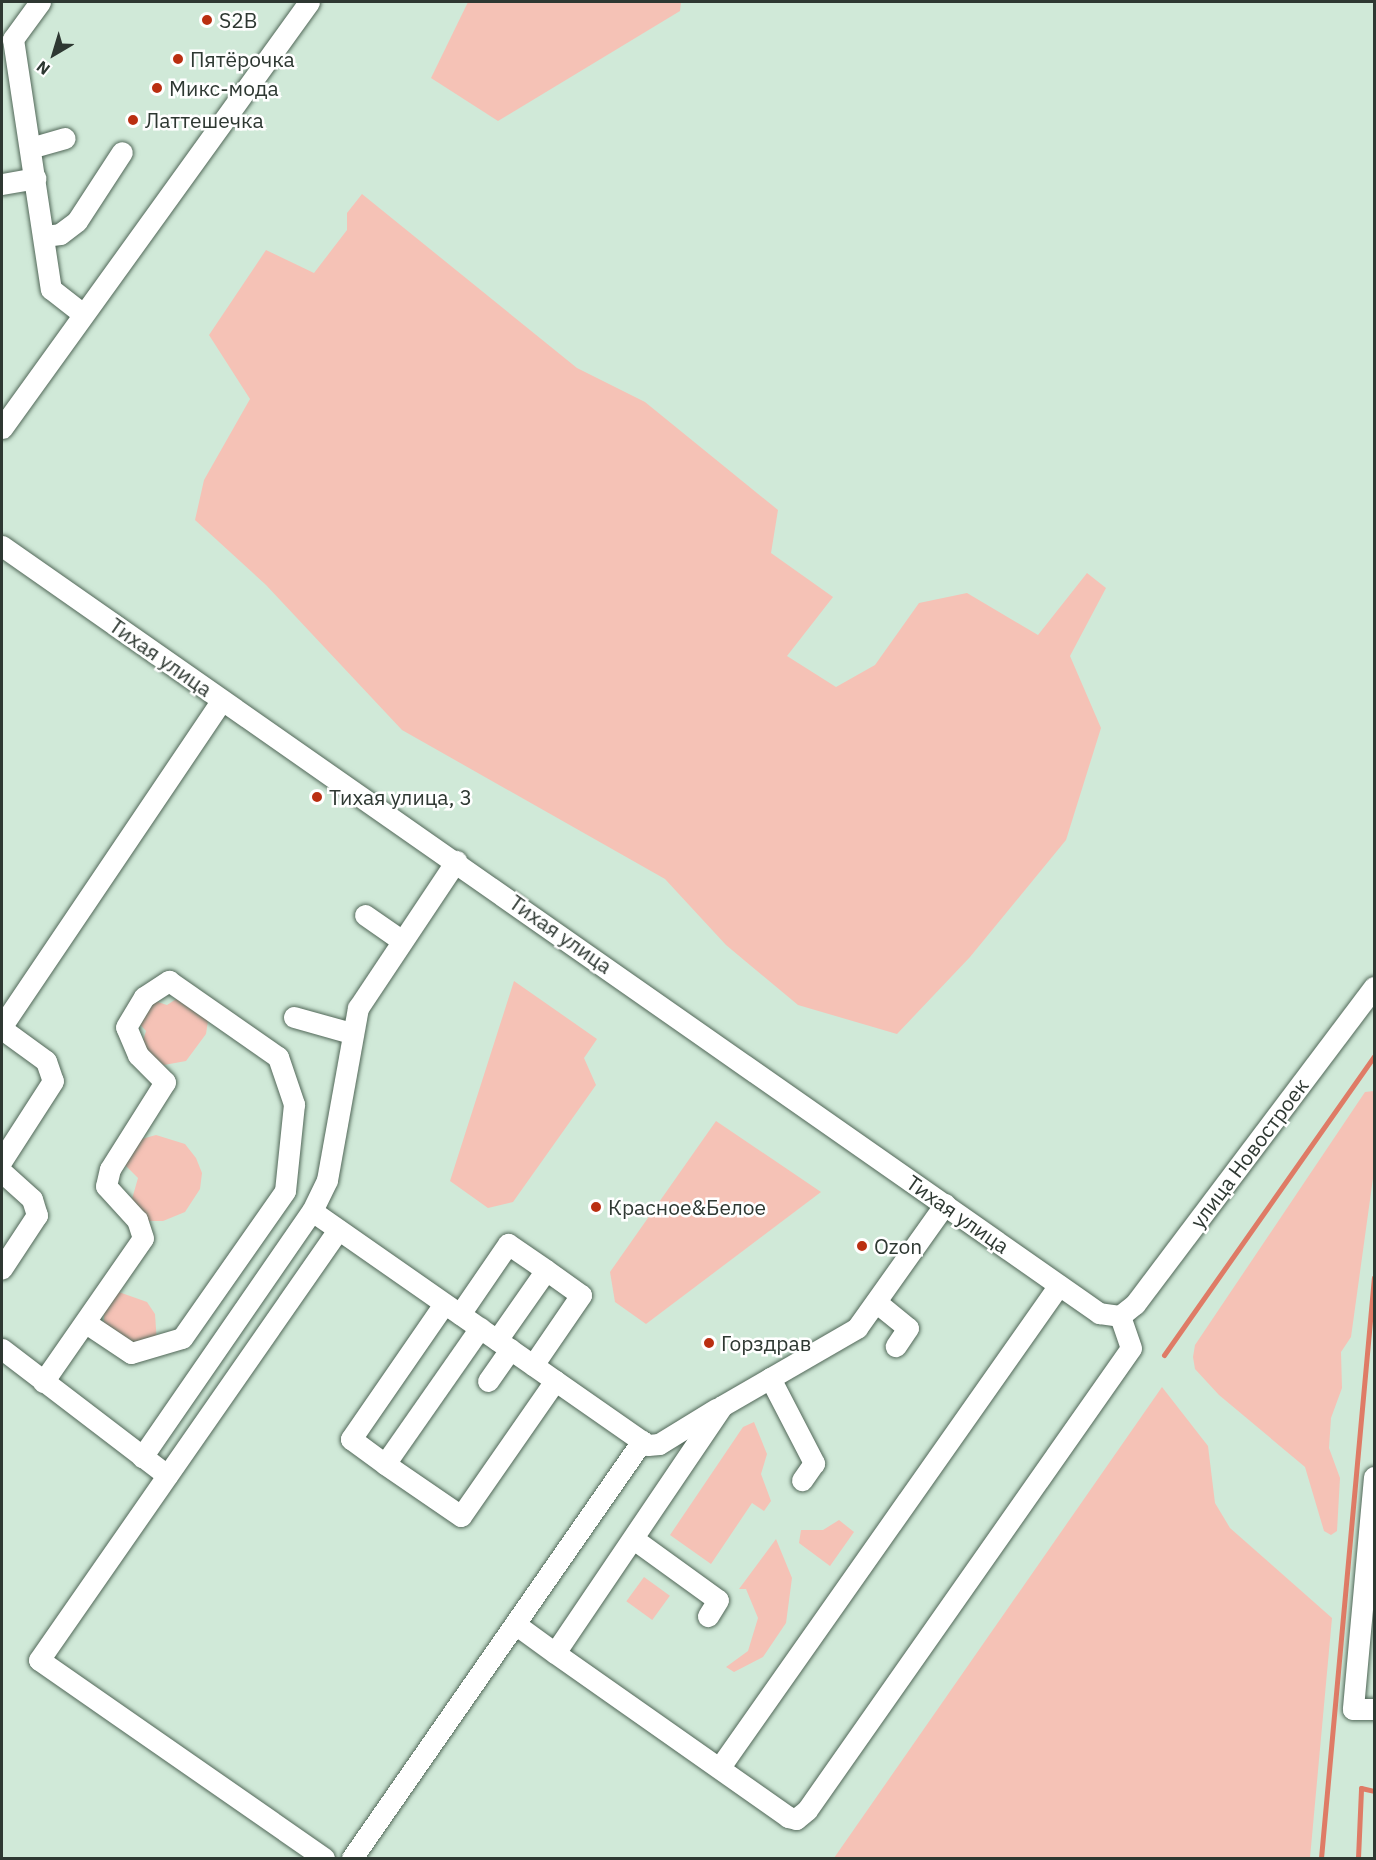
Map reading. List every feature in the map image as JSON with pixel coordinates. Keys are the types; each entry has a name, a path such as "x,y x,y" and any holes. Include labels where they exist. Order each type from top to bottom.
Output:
{"street":[{"path":"40,2 13,39 51,289 82,313"},
{"path":"2,428 82,313 309,2"},
{"path":"30,148 65,138"},
{"path":"44,236 60,234 76,221 122,152"},
{"path":"2,184 35,178"},
{"name":"Тихая улица","path":"2,546 456,861 1059,1285 1106,1317 1120,1316"},
{"path":"2,1160 52,1081 46,1061 2,1027 222,700"},
{"path":"142,1456 312,1211 327,1180 351,1033 365,992 456,861"},
{"path":"365,915 401,940"},
{"path":"43,1382 143,1238 137,1220 106,1186 110,1169 165,1082 138,1055 126,1027 144,996 169,981 278,1057 294,1104 285,1191 182,1338 131,1353 86,1323"},
{"name":"улица Новостроек","path":"1120,1316 1135,1304 1374,987"},
{"path":"294,1017 351,1033"},
{"path":"2,1172 32,1199 37,1215 2,1268"},
{"path":"312,1211 642,1441 659,1444 857,1329 945,1204"},
{"path":"324,1858 39,1660 338,1230"},
{"path":"532,1365 581,1295 508,1244 452,1309 351,1439 461,1516 555,1381"},
{"path":"488,1381 504,1345 546,1270"},
{"path":"720,1767 1059,1285"},
{"path":"876,1302 908,1328 896,1346"},
{"path":"514,1624 788,1817 803,1815 1131,1348 1120,1316"},
{"path":"386,1464 480,1328"},
{"path":"2,1349 167,1475"},
{"path":"770,1378 814,1463 802,1480"},
{"path":"555,1653 635,1540 722,1406"},
{"path":"352,1858 642,1441"},
{"path":"1374,1477 1371,1561 1353,1709 1374,1709"},
{"path":"635,1540 718,1600 708,1616"}],"shaded area":[{"path":"468,2 681,2 680,11 498,121 431,78"},
{"path":"362,194 577,368 645,402 778,510 771,553 833,597 787,656 836,687 875,665 919,603 967,593 1038,635 1087,573 1106,588 1070,656 1101,728 1066,840 970,957 897,1034 798,1005 726,945 665,879 402,730 266,585 195,520 204,480 250,399 209,335 266,250 314,273 347,230 347,213"},
{"path":"514,981 597,1039 584,1058 596,1085 513,1202 488,1208 450,1181"},
{"path":"184,994 208,1021 206,1034 186,1061 164,1065 141,1047 146,1031 137,1021 152,1000 167,1005"},
{"path":"1374,1091 1374,1171 1351,1337 1341,1352 1342,1388 1331,1418 1329,1448 1340,1478 1337,1531 1331,1535 1324,1531 1305,1467 1219,1395 1195,1369 1193,1357 1195,1345 1365,1092"},
{"path":"716,1121 821,1192 646,1324 615,1302 610,1272"},
{"path":"156,1135 185,1144 196,1158 202,1173 200,1189 185,1212 163,1221 145,1221 130,1206 138,1178 122,1162 138,1140"},
{"path":"116,1291 147,1302 155,1314 157,1343 136,1349 104,1328 104,1307"},
{"path":"1162,1387 1208,1446 1215,1503 1230,1528 1332,1618 1310,1858 834,1858"},
{"path":"754,1422 767,1454 761,1474 771,1501 764,1511 752,1503 711,1564 670,1535 743,1427"},
{"path":"839,1520 854,1532 830,1566 799,1543 801,1530 823,1530"},
{"path":"776,1539 792,1578 786,1623 763,1657 734,1672 726,1667 748,1651 758,1618 746,1589 739,1589"},
{"path":"644,1577 670,1596 652,1620 626,1601"}],"waterway":[{"path":"1164,1355 1374,1056"},
{"path":"1321,1858 1374,1277"},
{"path":"1358,1858 1361,1788 1374,1791"}],"place":[{"name":"S2B","path":"207,20"},
{"name":"Пятёрочка","path":"178,59"},
{"name":"Микс-мода","path":"157,88"},
{"name":"Латтешечка","path":"133,120"},
{"name":"Тихая улица, 3","path":"317,797"},
{"name":"Красное&Белое","path":"596,1207"},
{"name":"Ozon","path":"862,1246"},
{"name":"Горздрав","path":"709,1343"}]}
